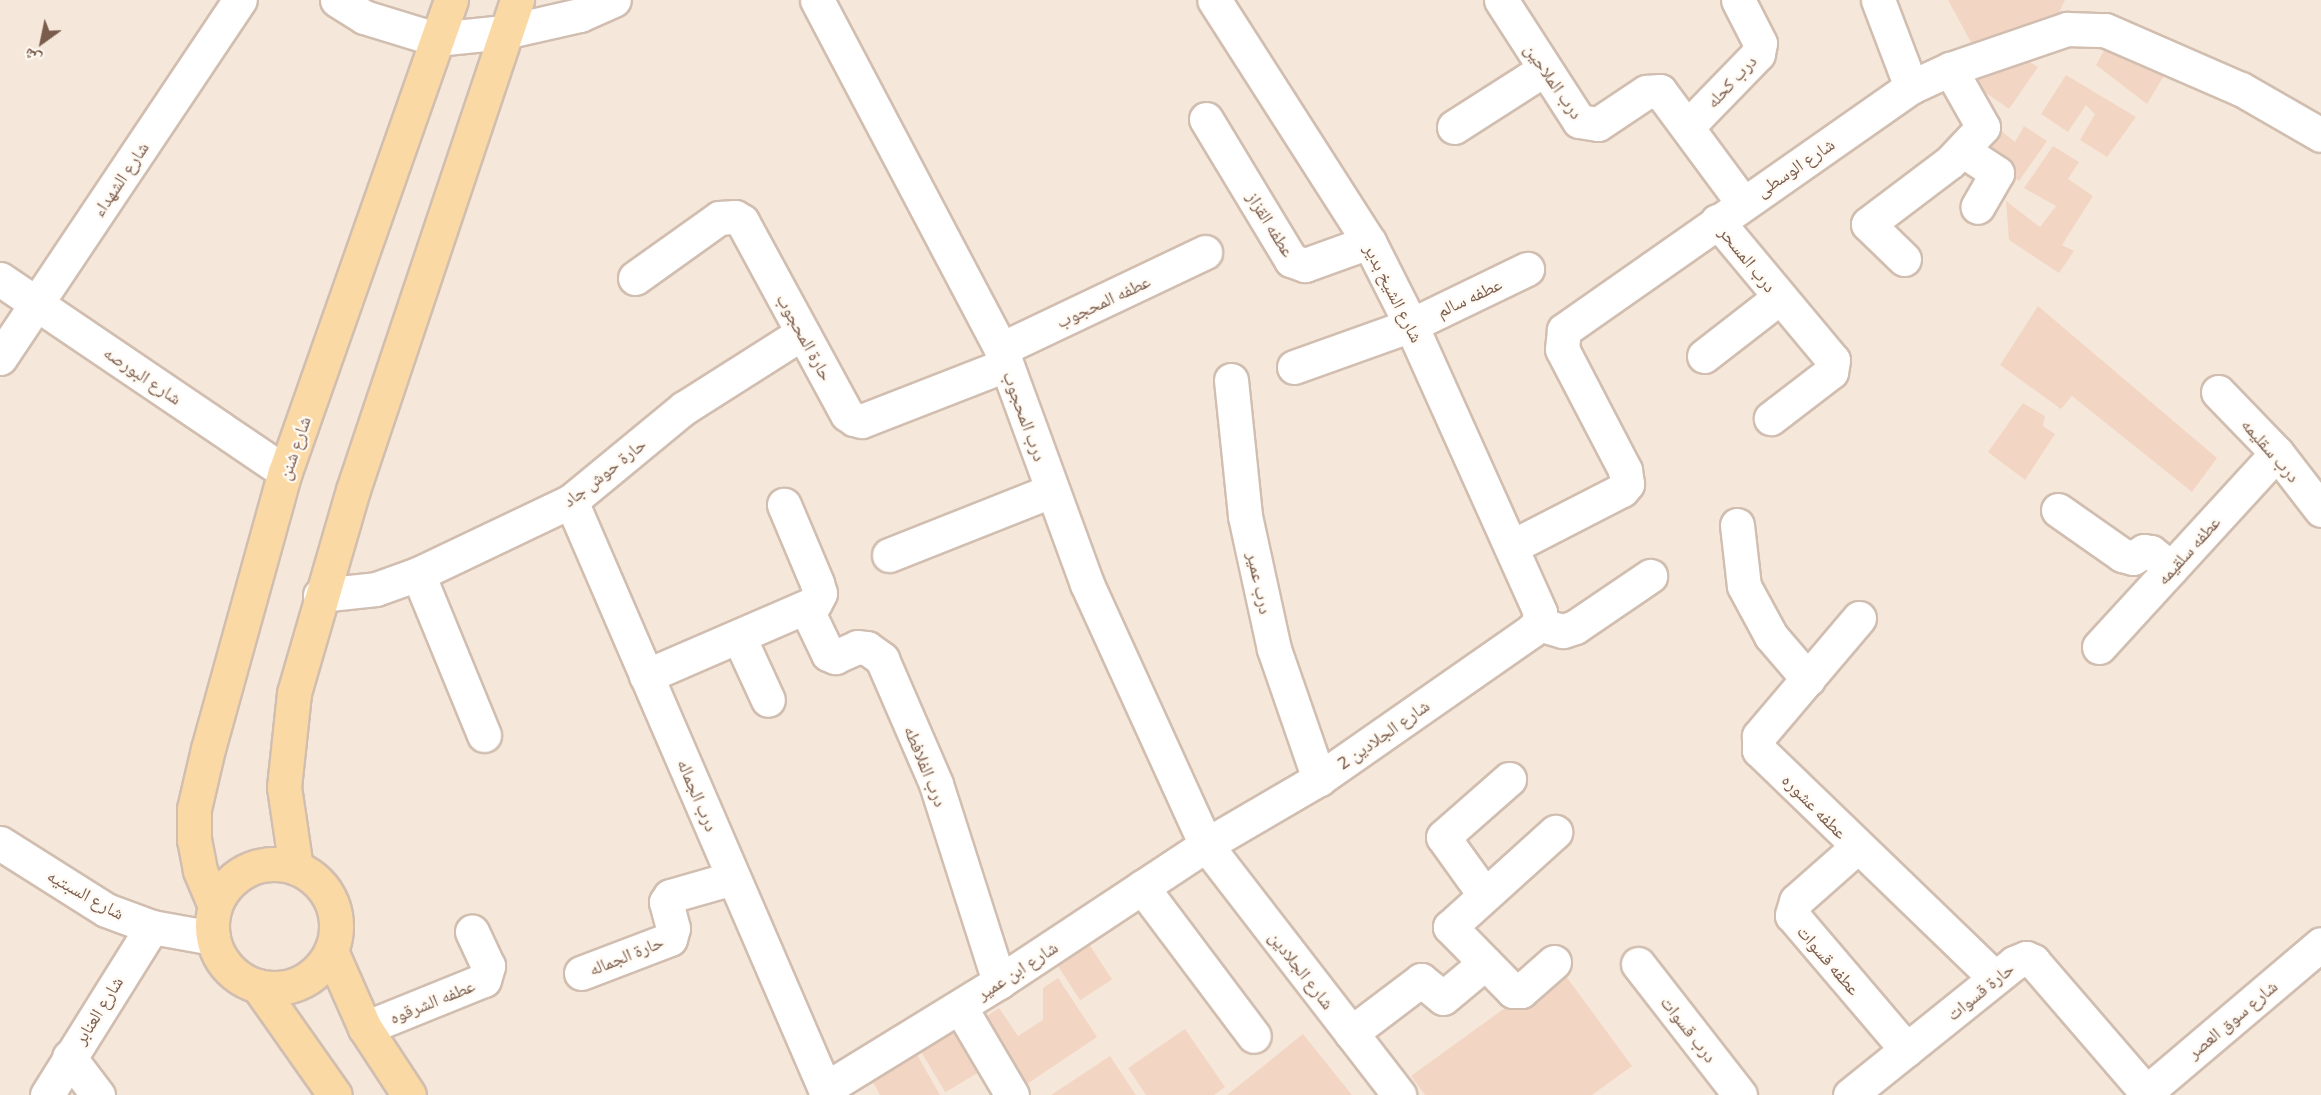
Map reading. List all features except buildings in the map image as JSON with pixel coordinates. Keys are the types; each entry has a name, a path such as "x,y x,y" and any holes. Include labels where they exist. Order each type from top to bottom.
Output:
{"main road":[{"name":"شارع شنن","path":"214,922 201,870 194,809 285,472 451,0"},
{"path":"296,868 285,798 285,750 294,693 320,595 517,0"},
{"path":"258,986 276,988 309,978 331,951 336,918 332,902 311,876 296,868 280,864 248,869 233,879 214,922 229,968 258,986 336,1095"},
{"path":"331,951 364,1028 409,1095"}],"street":[{"name":"شارع الشهداء","path":"0,358 240,0"},
{"path":"337,0 364,17 436,39 505,32 580,15 614,0"},
{"name":"درب المحجوب","path":"817,0 1004,357 1051,491 1087,584 1206,845"},
{"name":"شارع الشيخ بدير","path":"1214,0 1369,242 1411,325 1511,547 1537,615"},
{"name":"درب الملاحين","path":"1501,0 1543,70 1585,124 1598,124 1652,90 1665,95 1688,126 1730,212"},
{"name":"درب كحله","path":"1688,126 1758,54 1761,43 1738,0"},
{"path":"1878,0 1911,87"},
{"name":"شارع الوسطى","path":"1511,547 1622,490 1627,484 1625,470 1562,349 1563,330 1911,87 1950,69 2067,29 2105,30 2241,89 2321,135"},
{"path":"1904,259 1868,224 1962,150 1983,125 1950,69"},
{"path":"1454,127 1543,70"},
{"name":"عطفه القزاز","path":"1206,119 1291,260 1305,265 1369,242"},
{"path":"1962,150 1997,173 1977,207"},
{"name":"درب المسحر","path":"1730,212 1780,297 1833,360 1834,367 1771,418"},
{"name":"حارة المحجوب","path":"635,278 719,218 735,217 742,222 847,414 862,421 1004,357"},
{"name":"عطفه المحجوب","path":"1004,357 1205,252"},
{"name":"عطفه سالم","path":"1294,367 1411,325 1527,269"},
{"name":"شارع البورصه","path":"0,279 285,472"},
{"name":"درب المسحر","path":"1704,356 1780,297"},
{"name":"حارة حوش جاد","path":"320,595 376,589 418,574 571,501 684,408 802,333"},
{"name":"درب عمير","path":"1231,380 1245,516 1274,649 1319,778"},
{"name":"درب سقليمه","path":"2218,392 2277,453 2321,510"},
{"name":"عطفه سلقيمه","path":"2099,647 2277,453"},
{"path":"889,555 1051,491"},
{"name":"درب الجماله","path":"571,501 733,878 848,1086"},
{"path":"646,676 815,603 820,593 784,505"},
{"path":"2058,510 2122,555 2133,558 2144,551 2151,552 2171,568"},
{"path":"1737,525 1744,586 1771,636 1809,680"},
{"path":"418,574 484,735"},
{"path":"1537,615 1563,631 1575,627 1650,576"},
{"name":"درب الفلافطه","path":"806,608 828,654 835,657 857,647 867,648 882,659 936,784 999,982"},
{"name":"شارع الجلادين 2","path":"1206,845 1319,778 1537,615"},
{"name":"عطفه عشوره","path":"1859,618 1809,680 1759,736 1759,750 1995,978"},
{"path":"739,637 768,700"},
{"path":"1484,894 1443,837 1509,779"},
{"path":"1554,962 1517,992 1450,927 1555,832"},
{"name":"شارع السبتيه","path":"0,843 106,910 152,927 214,922"},
{"name":"شارع ابن عمير","path":"848,1086 960,1007 1206,845"},
{"name":"شارع الجلادين","path":"1206,845 1399,1095"},
{"name":"عطفه قسوات","path":"1857,847 1796,901 1792,915 1907,1050"},
{"name":"حارة الجماله","path":"580,973 669,939 673,928 666,902 670,896 733,878"},
{"path":"1142,886 1254,1036"},
{"name":"شارع العنابر","path":"47,1095 152,927"},
{"name":"عطفه الشرقوه","path":"364,1028 484,980 488,966 472,931"},
{"name":"شارع سوق العصر","path":"2145,1094 2321,944"},
{"name":"حارة قسوات","path":"1850,1095 2019,959 2033,961 2145,1094"},
{"path":"1351,1033 1421,980 1443,998 1485,963"},
{"name":"درب قسوات","path":"1638,964 1740,1095"},
{"path":"960,1007 1012,1095"},
{"path":"69,1057 98,1095"}],"shaded area":[{"path":"0,0 2321,0 2321,1095 0,1095"}]}
